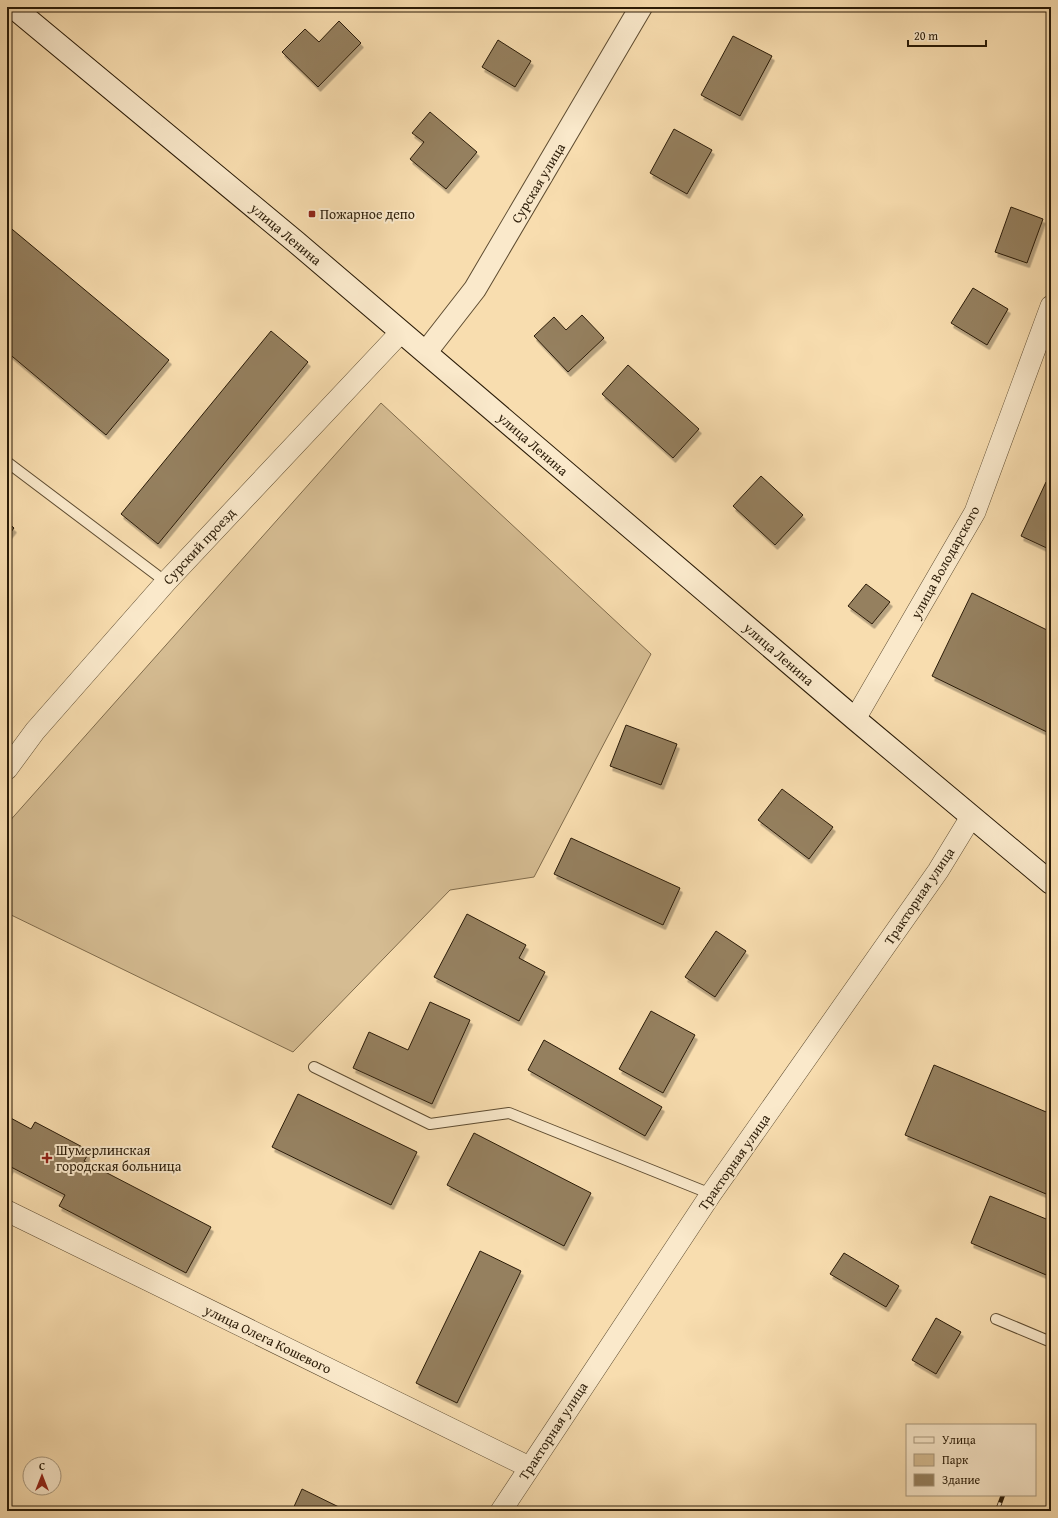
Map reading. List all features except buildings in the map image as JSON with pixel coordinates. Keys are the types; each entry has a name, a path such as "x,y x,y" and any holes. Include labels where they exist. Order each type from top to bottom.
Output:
{"main road":[{"name":"улица Ленина","path":"13,7 296,242 855,719 1051,883"},
{"name":"Сурская улица","path":"426,352 475,290 641,7"}],"street":[{"name":"улица Володарского","path":"855,719 975,512 1051,306"},
{"name":"Сурский проезд","path":"7,770 35,731 166,582 401,332"},
{"name":"Тракторная улица","path":"501,1511 711,1194 938,871 971,817"},
{"name":"улица Олега Кошевого","path":"7,1210 529,1467"}],"lane":[{"path":"7,462 166,582"},
{"path":"314,1067 430,1124 509,1113 711,1194"},
{"path":"996,1319 1051,1342"}],"green space":[{"path":"381,403 651,654 534,877 450,890 293,1052 7,913 7,824"}],"railway":[{"path":"997,1511 1003,1496"},
{"path":"1049,1511 1051,1506"}],"place":[{"name":"Пожарное депо","path":"312,214"},
{"name":"Шумерлинская городская больница","path":"47,1158"}]}
